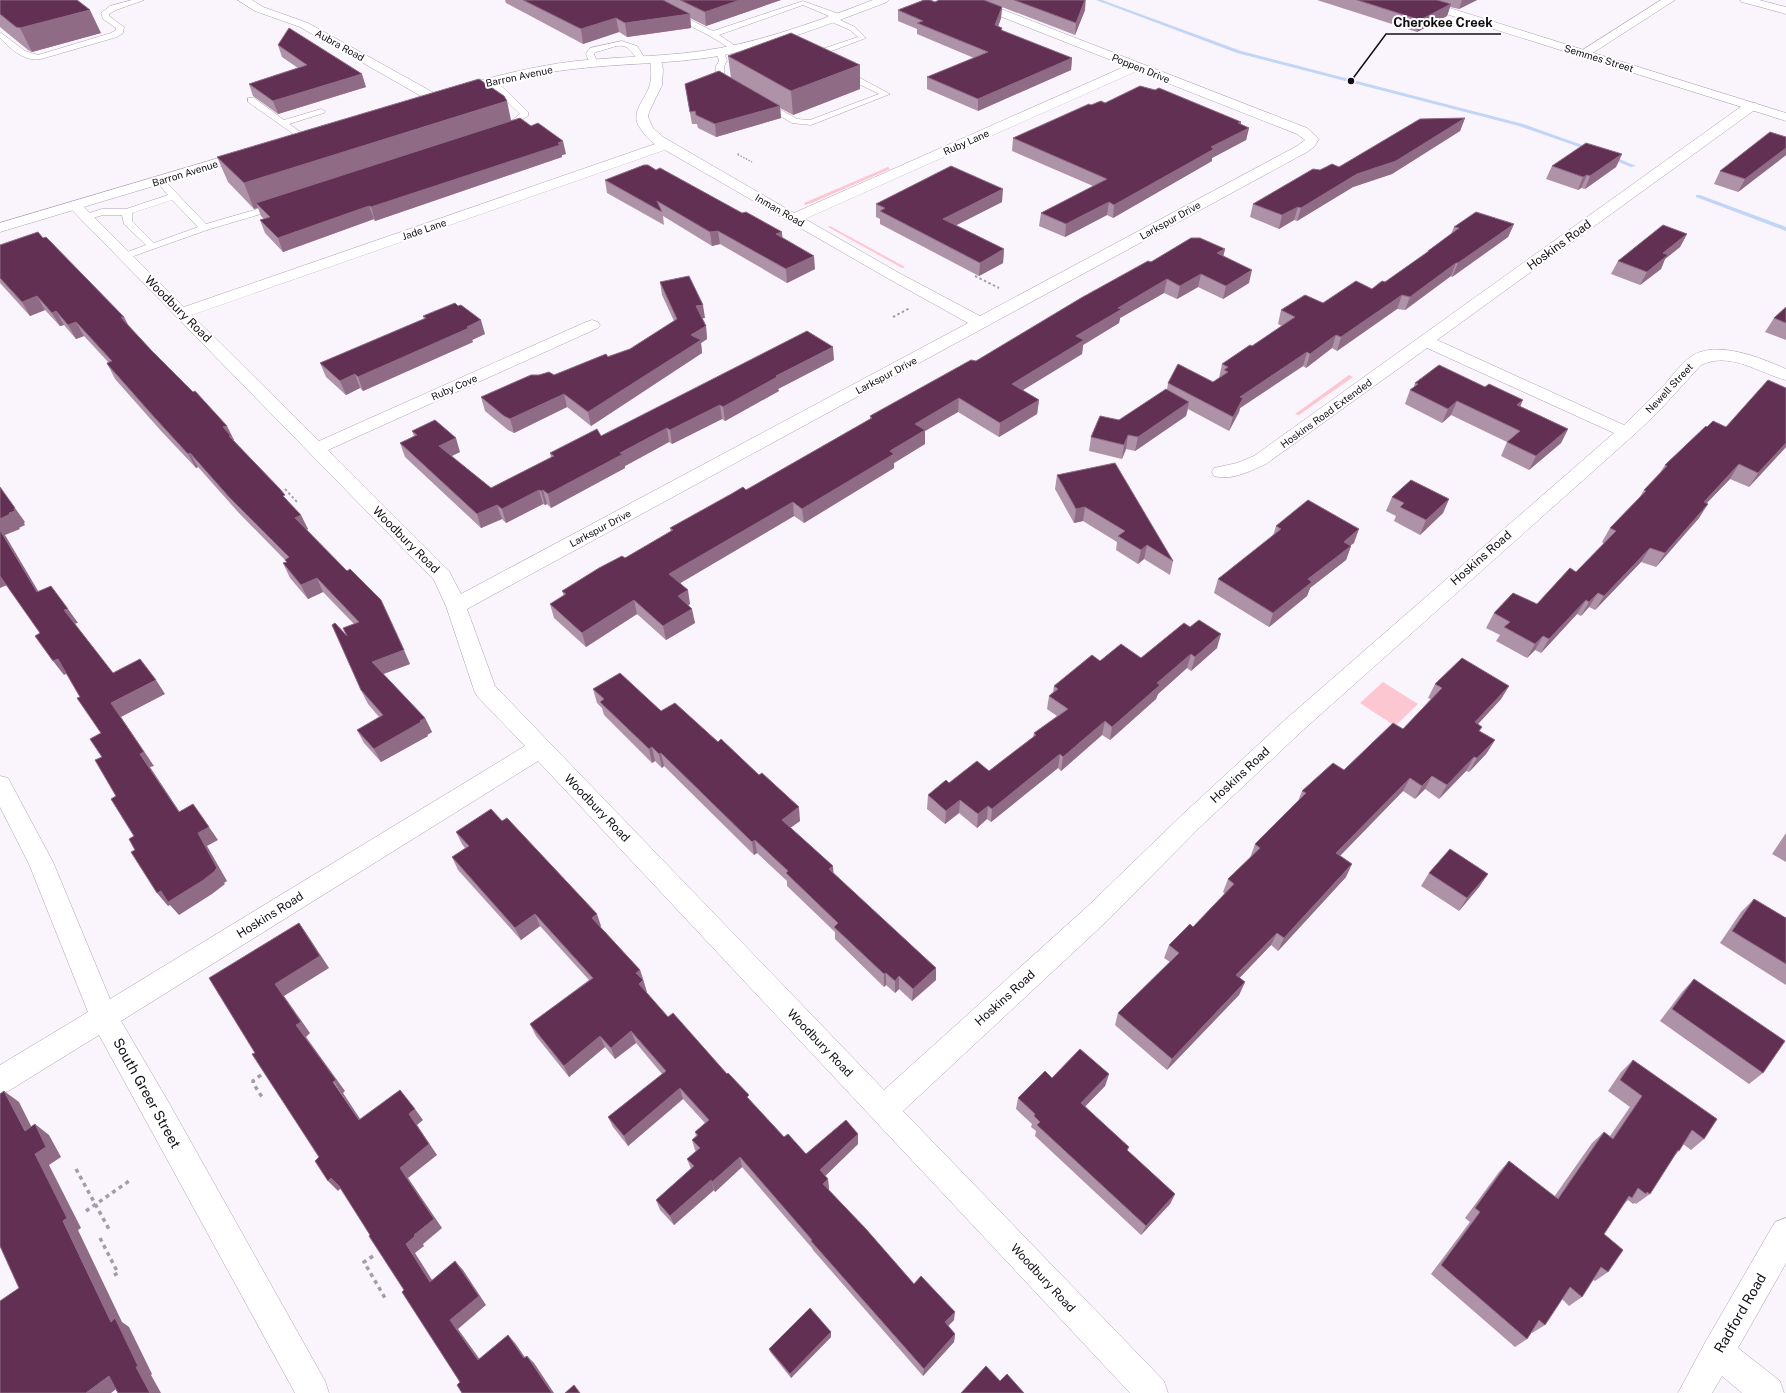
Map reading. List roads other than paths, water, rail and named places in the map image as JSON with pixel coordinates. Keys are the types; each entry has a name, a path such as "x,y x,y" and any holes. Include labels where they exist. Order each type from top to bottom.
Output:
{"street":[{"name":"Aubra Road","path":"244,0 259,9 304,25 432,98"},
{"name":"Barron Avenue","path":"418,102 491,81 548,69 656,60 734,49 778,37 883,0"},
{"name":"Poppen Drive","path":"968,0 1138,66 1319,139"},
{"name":"Semmes Street","path":"1412,0 1786,117"},
{"path":"1584,53 1669,0"},
{"path":"1746,0 1786,11"},
{"name":"Inman Road","path":"656,60 656,86 643,108 642,116 646,128 665,146 980,323"},
{"name":"Ruby Lane","path":"794,218 1138,66"},
{"name":"Hoskins Road","path":"1426,341 1751,106"},
{"path":"287,142 316,133"},
{"name":"Larkspur Drive","path":"456,606 1319,139"},
{"name":"Jade Lane","path":"182,313 665,146"},
{"name":"Barron Avenue","path":"0,228 80,212 160,181 264,149"},
{"name":"Woodbury Road","path":"80,212 442,576 456,606 485,690 539,749 884,1109 1152,1393"},
{"name":"Ruby Cove","path":"316,448 592,325"},
{"path":"1426,341 1626,432"},
{"name":"Hoskins Road Extended","path":"1221,472 1242,468 1260,460 1426,341"},
{"name":"Newell Street","path":"1626,432 1700,358 1716,355 1740,357 1786,375"},
{"name":"Hoskins Road","path":"884,1109 1098,913 1190,822 1310,710 1626,432"},
{"name":"Hoskins Road","path":"0,1082 539,749"},
{"name":"South Greer Street","path":"0,785 41,862 104,1017 163,1120 313,1393"},
{"name":"Radford Road","path":"1694,1393 1786,1233"},
{"path":"1717,1352 1768,1393"}],"lane":[{"path":"0,34 24,55 38,57 114,35 120,31 120,27 106,16 105,13 113,8 140,0"},
{"path":"669,0 654,5 713,34 734,49"},
{"path":"713,34 802,2 850,27 860,34 862,38 808,56 822,63"},
{"path":"594,64 590,54 593,50 623,43 630,44 635,48 642,60"},
{"path":"720,51 723,61 720,66 720,77 740,91"},
{"path":"754,99 795,121 811,123 886,94 837,70"},
{"path":"491,81 525,114 515,120 520,127 505,132"},
{"path":"251,100 302,137"},
{"path":"282,123 321,111"},
{"path":"160,181 204,228"},
{"path":"80,212 127,212 174,196"},
{"path":"125,256 204,228 287,203"},
{"path":"127,212 127,222 152,246"}],"waterway":[{"path":"1098,0 1239,52 1521,125 1593,150"},
{"path":"1608,156 1633,166"},
{"path":"1698,196 1786,229"}],"place":[{"name":"Cherokee Creek","path":"1351,81"}]}
